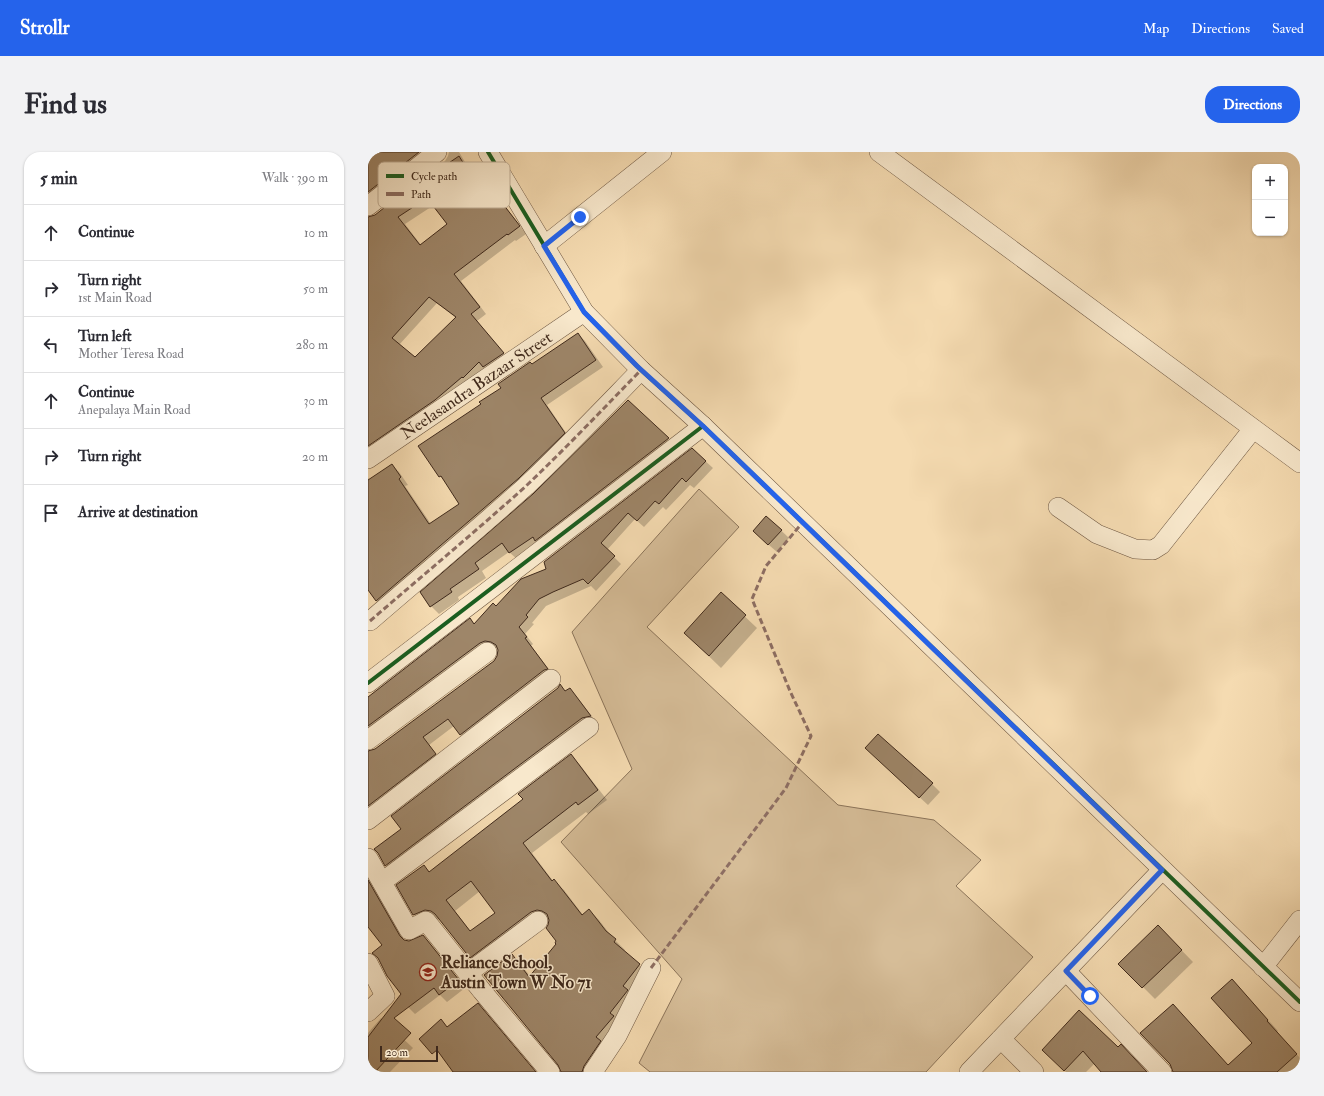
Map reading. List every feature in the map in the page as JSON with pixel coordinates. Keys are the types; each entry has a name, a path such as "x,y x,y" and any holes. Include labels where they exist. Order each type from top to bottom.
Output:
{"street":[{"path":"424,162 437,152"},
{"path":"488,152 494,162"},
{"path":"544,246 662,152"},
{"path":"879,152 1300,463"},
{"path":"510,189 584,312 641,370 703,426 1300,1002"},
{"path":"368,206 378,198"},
{"name":"Neelasandra Bazaar Street","path":"368,459 584,312"},
{"path":"370,620 526,486 641,370"},
{"path":"368,683 703,426"},
{"path":"1058,507 1097,534 1135,549 1153,550 1161,545 1253,428"},
{"path":"368,740 486,652"},
{"path":"368,820 551,679"},
{"path":"382,882 589,727"},
{"path":"368,858 409,930 426,921 550,1072"},
{"path":"969,1072 1162,870"},
{"path":"1263,967 1300,920"},
{"path":"468,973 538,921"},
{"path":"368,963 385,996 368,1012"},
{"path":"593,1072 617,1036 651,968"},
{"path":"1066,971 1162,1072"},
{"path":"1001,1039 1034,1072"}],"shaded area":[{"path":"699,489 739,527 647,627 838,805 934,820 981,860 956,886 1033,957 926,1072 650,1072 639,1063 682,979 561,842 632,769 572,632"}],"building":[{"path":"368,152 419,152 406,162 378,162 378,184 368,192"},
{"path":"459,156 463,162 450,162"},
{"path":"384,208 412,208 398,217 420,245 447,224 435,208 506,208 520,226 454,274 480,307 471,314 504,353 483,367 479,362 463,378 462,377 435,400 368,446 368,217 375,215","holes":["429,297 456,317 415,357 392,338"]},
{"path":"578,333 596,360 541,398 565,433 519,478 376,601 368,590 368,480 392,464 401,477 399,479 429,524 459,504 441,476 439,477 418,446 481,404 479,402 501,388 498,384 530,362 532,364"},
{"path":"628,400 669,438 535,541 533,537 509,553 502,543 475,563 479,569 450,589 452,592 430,607 420,592 533,494"},
{"path":"692,448 706,461 686,482 682,478 659,504 655,501 637,521 628,513 601,543 615,556 588,584 583,579 539,599 526,615 528,617 519,627 527,637 525,638 548,669 544,670 460,735 448,719 423,737 436,754 368,806 368,751 375,749 494,661 498,650 496,645 491,642 485,641 480,643 368,726 368,697 470,618 474,624 493,603 496,606 521,579 546,569 544,562"},
{"path":"766,516 782,530 768,545 753,531"},
{"path":"721,592 746,615 709,656 684,633"},
{"path":"560,684 565,691 570,688 591,716 582,718 385,866 374,849 401,829 391,816 558,688"},
{"path":"878,734 933,783 919,798 865,748"},
{"path":"571,754 598,790 578,805 576,802 523,843 552,881 554,879 582,915 589,909 606,931 616,939 614,942 640,964 623,986 628,990 610,1013 614,1016 596,1037 601,1041 584,1066 582,1072 561,1072 558,1065 484,975 512,954 529,977 556,944 556,941 546,928 549,920 547,914 537,910 531,912 470,958 435,914 431,911 425,910 413,915 396,885 424,865 429,872 523,799 518,794","holes":["471,881 495,913 470,931 446,900"]},
{"path":"368,880 400,936 404,940 409,941 423,935 459,980 439,995 434,988 394,1018 411,1033 375,1072 368,1072 368,1037 401,994 387,976 378,958 372,953 382,945 368,927"},
{"path":"1158,925 1182,950 1142,988 1118,964"},
{"path":"1232,979 1297,1054 1277,1072 1173,1072 1170,1064 1140,1033 1173,1004 1228,1065 1252,1043 1211,998"},
{"path":"478,1003 536,1072 453,1072 437,1050 432,1054 419,1039 441,1019 447,1027"},
{"path":"1079,1010 1118,1047 1121,1044 1147,1072 1101,1072 1083,1051 1064,1071 1042,1050"}],"marked path":[{"path":"370,621 526,486 641,370"},
{"path":"651,968 786,788 811,736 790,691 752,599 766,566 803,522"}],"cycle path":[{"path":"488,152 494,162"},
{"path":"510,189 584,312 641,370 703,426 1300,1002"},
{"path":"368,683 703,426"}],"place":[{"name":"Reliance School, Austin Town W No 71","path":"428,972"}],"route":[{"path":"580,217 544,246 584,312 637,366 703,426 1162,870 1066,971 1090,996"}]}
